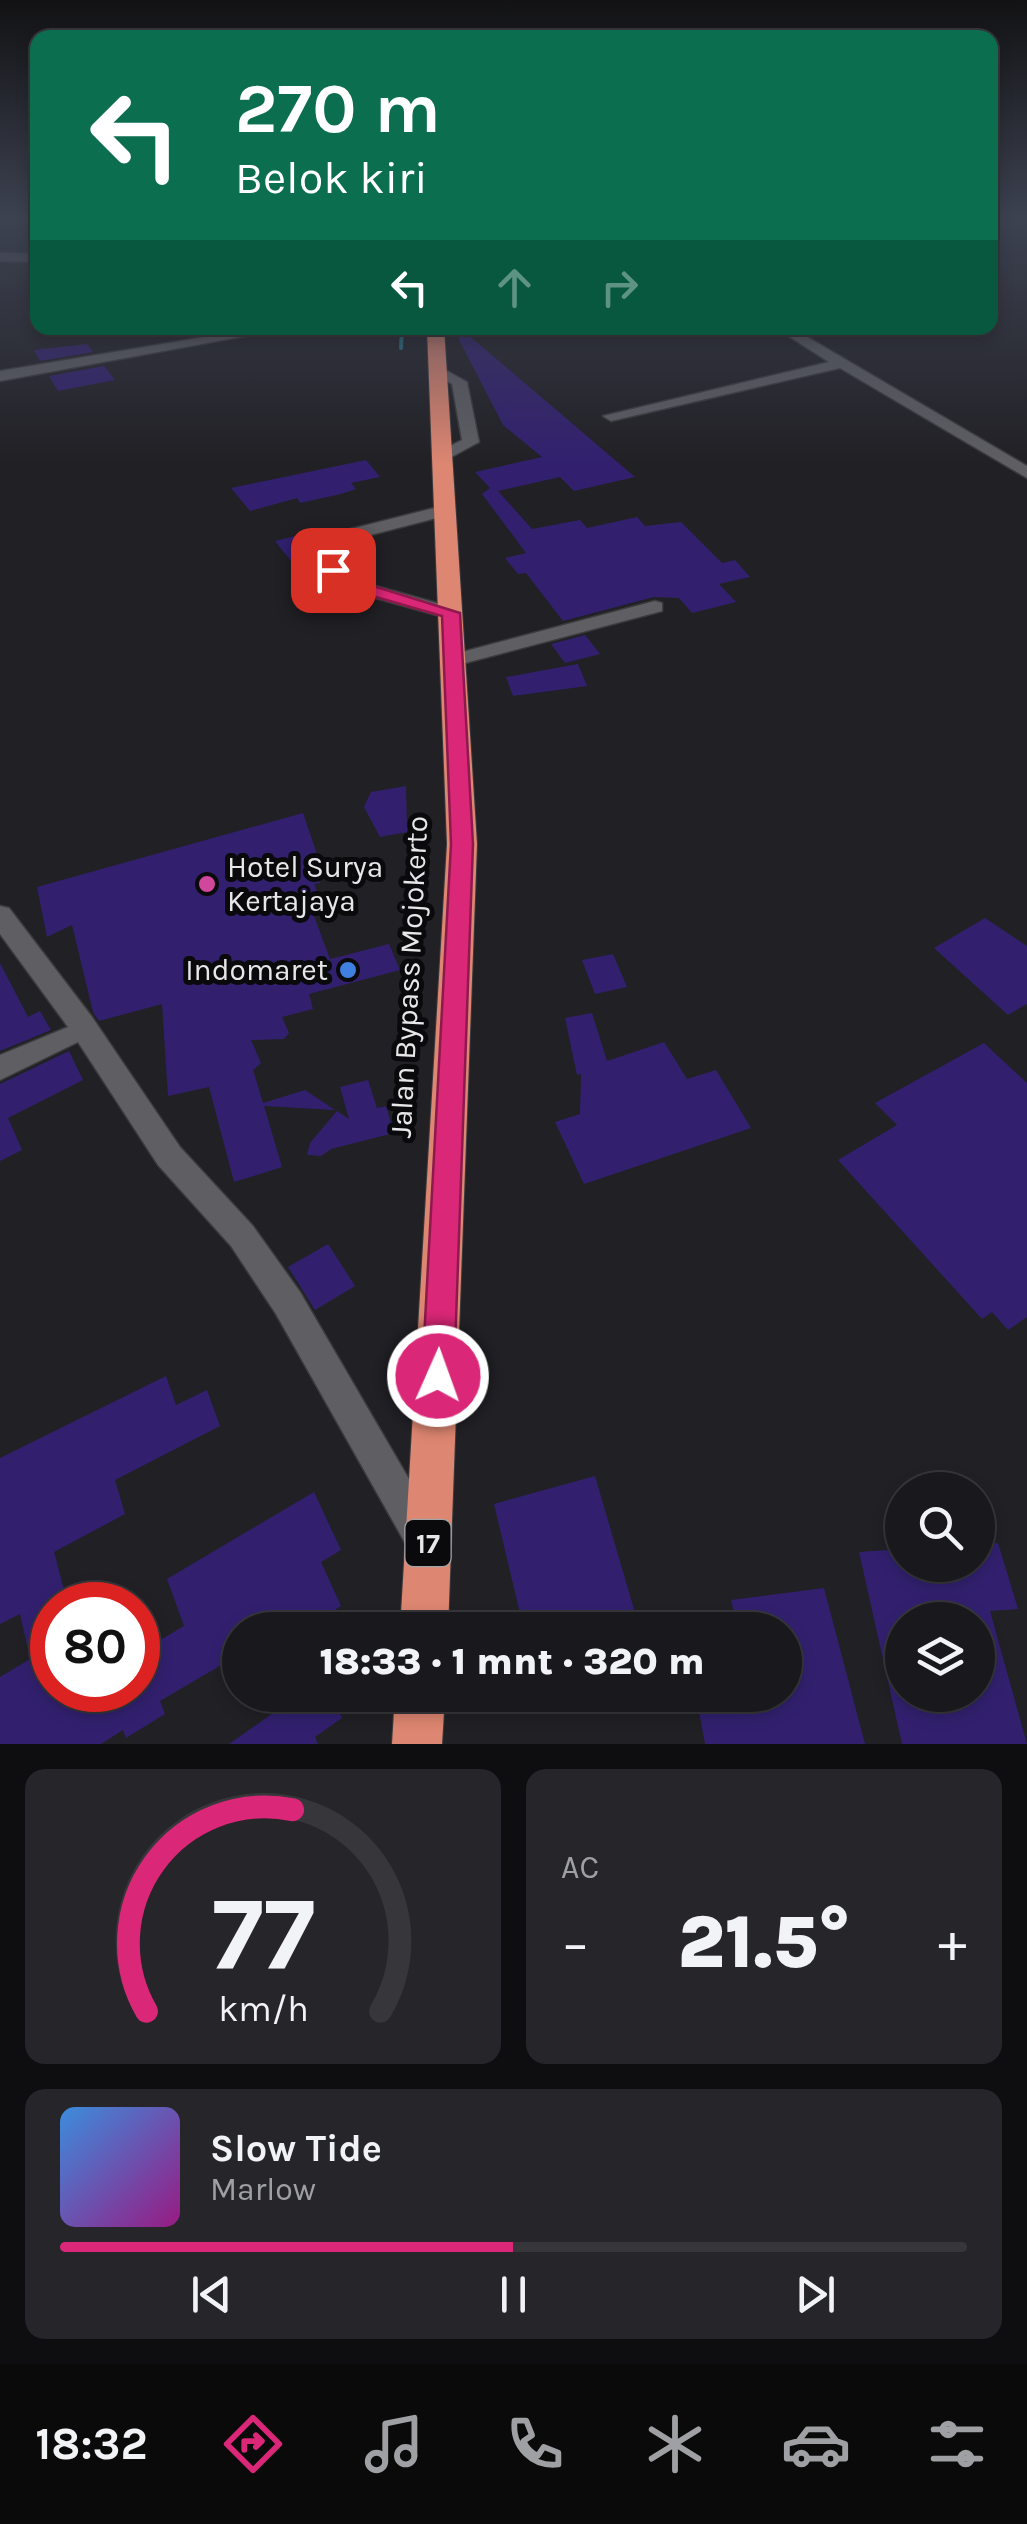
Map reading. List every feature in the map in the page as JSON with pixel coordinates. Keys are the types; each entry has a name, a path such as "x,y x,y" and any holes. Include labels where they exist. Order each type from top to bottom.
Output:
{"highway":[{"name":"Jalan Bypass Mojokerto","path":"425,1612 462,844 435,335"},
{"path":"418,1744 419,1712"}],"street":[{"path":"0,376 241,335"},
{"path":"795,335 1027,473"},
{"path":"610,416 842,363"},
{"path":"446,510 353,534 344,540 336,561 348,584 451,613"},
{"path":"454,660 655,607"},
{"path":"0,915 82,1025 169,1156 242,1236 270,1276 428,1548"},
{"path":"0,1068 66,1038"}],"building":[{"path":"457,335 468,335 635,477 574,491 560,477 498,491 532,529 580,520 587,528 637,517 645,526 681,522 722,563 735,560 750,577 719,584 736,602 692,613 679,598 654,597 563,621 526,573 518,574 505,558 526,553 482,494 490,488 475,472 542,457 503,425"},
{"path":"87,344 93,352 40,361 34,350"},
{"path":"104,366 115,380 58,391 49,376"},
{"path":"366,460 380,477 351,483 356,489 341,494 300,503 297,498 250,511 231,488"},
{"path":"307,533 320,550 327,550 337,561 347,560 352,553 376,556 366,574 350,572 333,560 320,568 294,565 275,541"},
{"path":"585,635 600,654 565,663 551,644"},
{"path":"578,664 587,686 513,696 506,677"},
{"path":"406,786 407,832 380,837 364,807 371,792"},
{"path":"303,813 323,872 317,873 320,883 314,884 325,912 314,916 330,959 389,944 400,970 309,994 313,1009 282,1017 289,1033 284,1039 251,1040 261,1063 253,1070 263,1103 305,1090 335,1110 264,1106 282,1167 234,1182 209,1087 168,1096 162,1004 99,1021 93,1012 72,925 47,937 37,887"},
{"path":"985,918 1027,946 1027,1004 1008,1015 934,948"},
{"path":"613,954 627,987 595,994 582,960"},
{"path":"0,963 28,1017 40,1011 51,1030 0,1051"},
{"path":"592,1013 607,1061 664,1042 687,1079 716,1070 751,1128 584,1184 555,1122 580,1114 581,1074 577,1075 565,1018"},
{"path":"984,1043 1027,1083 1027,1317 1008,1330 992,1312 982,1319 838,1160 897,1125 875,1103"},
{"path":"69,1051 83,1080 8,1118 22,1150 0,1161 0,1084"},
{"path":"368,1080 377,1108 386,1106 394,1133 331,1149 321,1156 307,1155 310,1143 337,1111 349,1119 340,1087"},
{"path":"328,1244 355,1286 315,1310 288,1267"},
{"path":"166,1376 176,1405 207,1390 220,1426 115,1480 125,1514 54,1552 62,1582 30,1582 30,1659 20,1614 0,1624 0,1458"},
{"path":"595,1476 635,1612 520,1612 494,1504"},
{"path":"314,1492 341,1550 321,1562 341,1606 332,1612 222,1612 222,1665 160,1701 160,1640 184,1626 167,1579"},
{"path":"998,1543 1018,1609 995,1611 995,1602 885,1602 885,1668 859,1552 885,1550 885,1582 995,1582"},
{"path":"824,1588 865,1744 705,1744 699,1712 802,1712 802,1612 734,1612 731,1600"},
{"path":"995,1629 1027,1744 902,1744 895,1712 995,1712"},
{"path":"30,1659 30,1712 160,1712 160,1701 165,1714 126,1738 123,1730 101,1744 0,1744 0,1677"},
{"path":"275,1712 339,1712 342,1718 315,1737 318,1744 229,1744"}],"waterway":[{"path":"401,348 402,335"}],"place":[{"name":"Hotel Surya Kertajaya","path":"207,884"},
{"name":"Indomaret","path":"348,970"}],"route":[{"path":"333,570 348,584 451,613 462,844 438,1376"}]}
